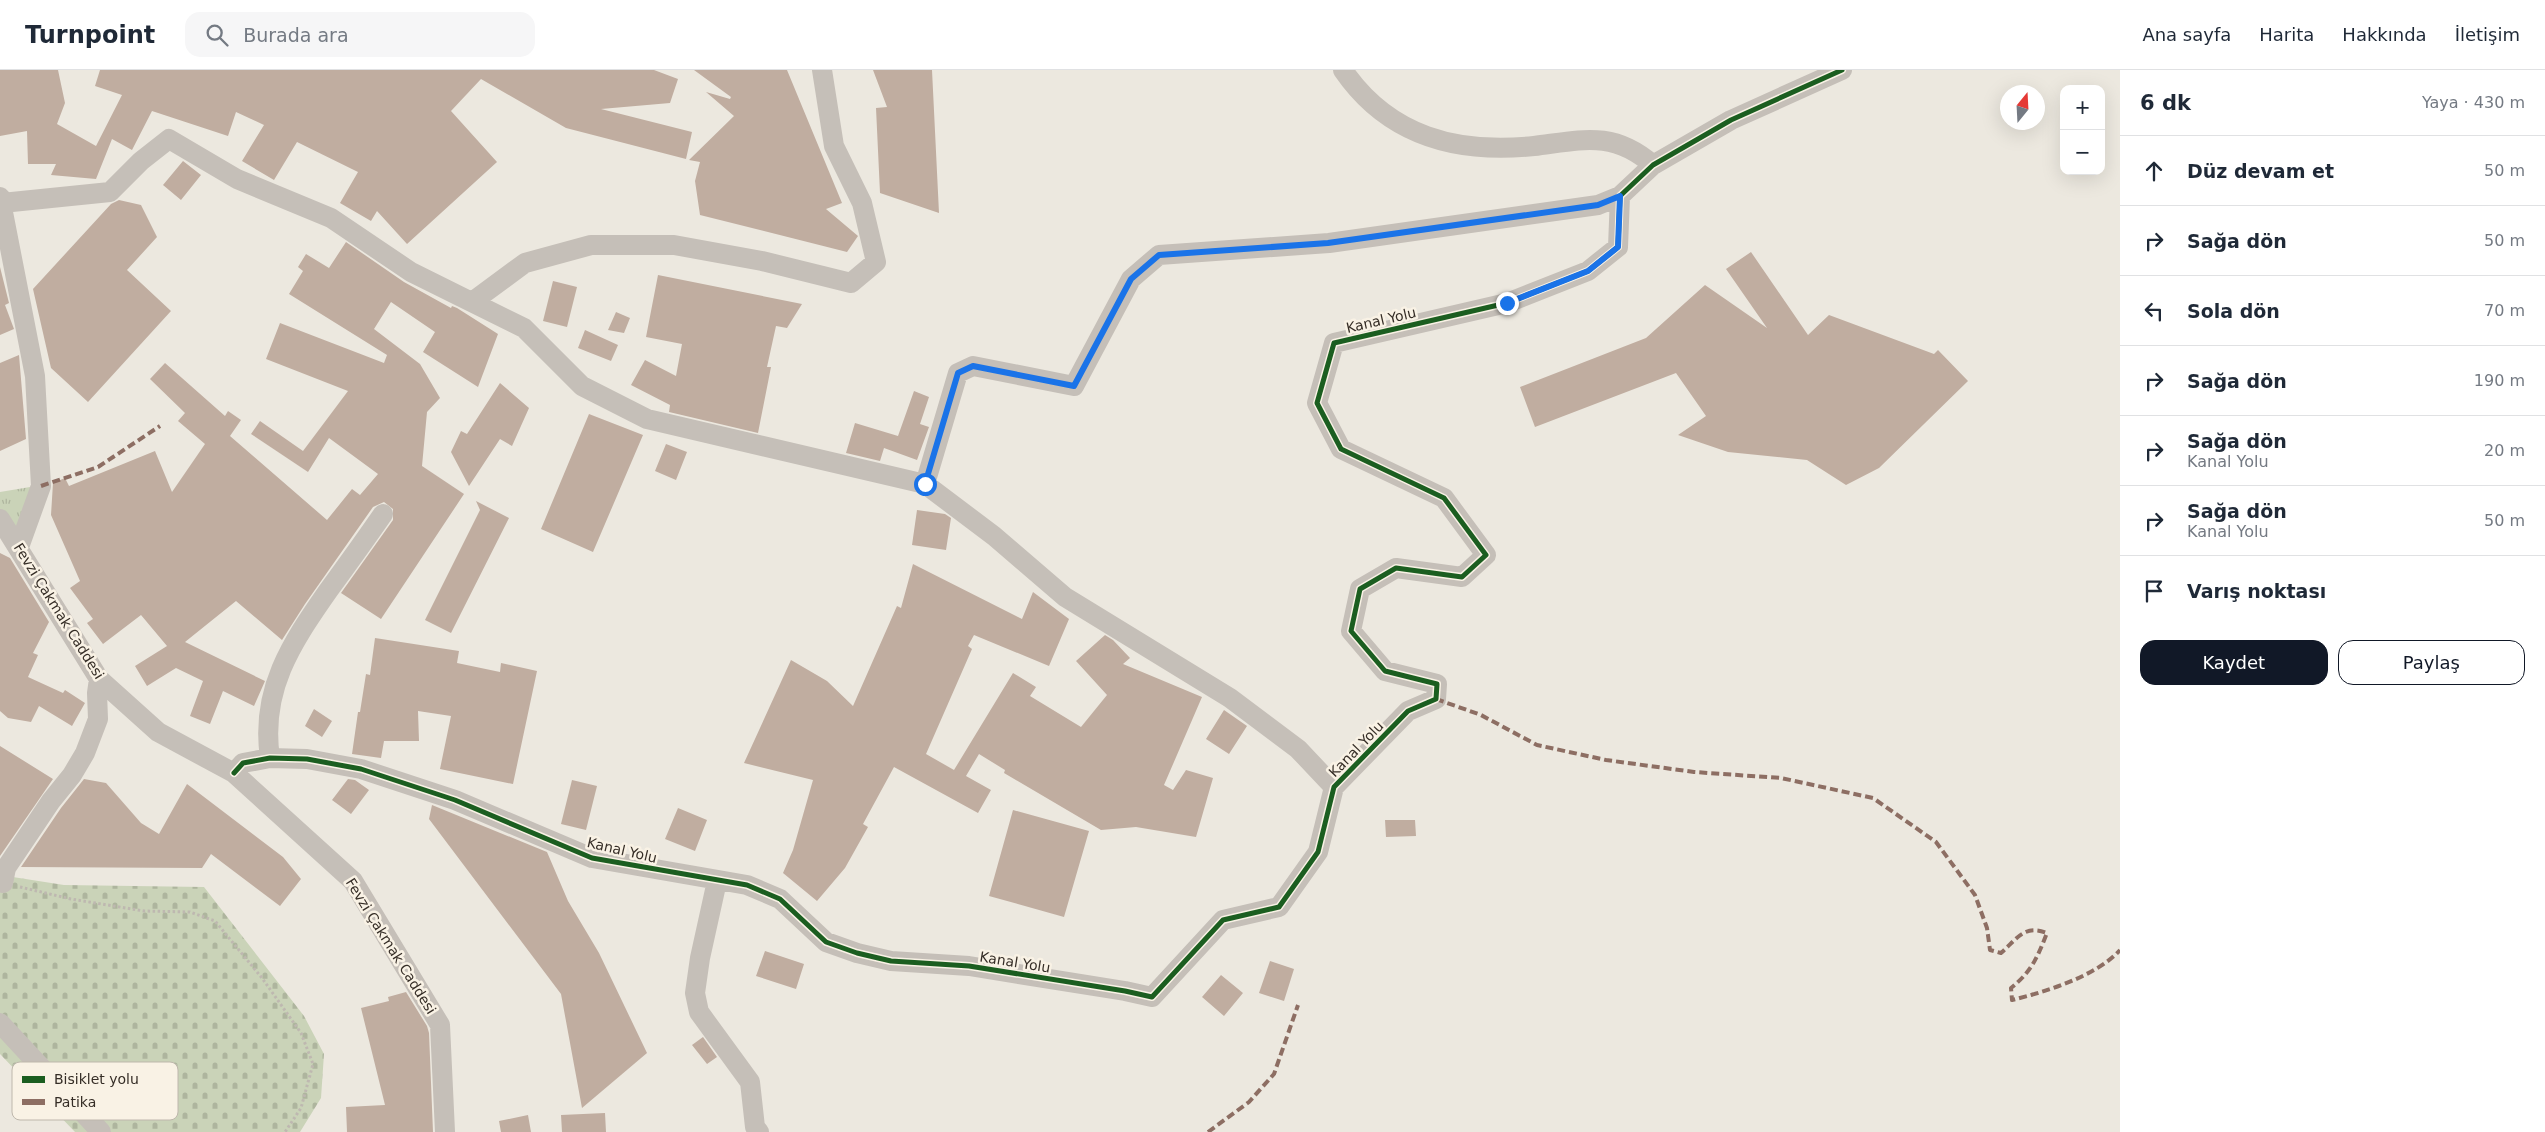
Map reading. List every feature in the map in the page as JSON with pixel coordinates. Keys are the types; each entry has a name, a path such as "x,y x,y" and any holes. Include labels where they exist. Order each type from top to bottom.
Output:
{"street":[{"path":"472,302 524,263 591,245 674,245 762,261 851,283 876,262 862,203 834,146 822,70"},
{"path":"1343,70 1362,95 1378,110 1412,132 1433,139 1475,146 1510,148 1585,138 1600,139 1628,147 1653,164"},
{"path":"925,484 958,373 973,366 1074,386 1131,279 1159,255 1328,243 1598,205 1620,196 1653,164 1731,120 1842,70"},
{"path":"19,547 41,486 35,376 1,200 110,192 141,161 169,138 237,179 331,218 411,272 524,328 582,386 647,419 925,484 994,536 1065,597 1230,698 1298,749 1334,787"},
{"name":"Kanal Yolu","path":"234,774 243,763 270,758 307,759 360,769 455,800 592,858 748,885 780,899 826,942 857,953 891,961 969,966 1152,997 1223,920 1279,907 1318,852 1334,787 1408,711 1436,699 1437,684 1385,671 1351,631 1360,589 1396,568 1462,577 1486,555 1444,498 1341,449 1318,403 1334,342 1507,303 1588,271 1618,247 1620,196"},
{"path":"270,758 267,731 270,703 290,648 306,620 383,514"},
{"name":"Fevzi Çakmak Caddesi","path":"0,519 99,679 158,732 234,774 353,881 440,1025 445,1132"},
{"path":"3,883 6,868 51,801 72,775 84,753 98,719 97,693 99,679"},
{"path":"717,881 700,958 695,993 699,1012 750,1082 755,1127 759,1132"},
{"path":"0,1023 36,1062"},
{"path":"90,1120 101,1132"}],"path":[{"path":"3,883 71,899 144,911 190,912 215,922 262,978 302,1033 313,1064 301,1108 285,1132"}],"green space":[{"path":"36,486 17,538 0,512 0,492"},
{"path":"0,875 64,885 204,887 304,1016 324,1054 321,1098 300,1132 75,1132 63,1120 178,1120 178,1062 12,1062 12,1066 0,1054"}],"building":[{"path":"0,70 58,70 65,103 57,124 96,146 122,95 95,86 100,70 654,70 678,79 670,103 601,109 692,132 686,159 566,128 481,79 451,111 497,162 407,244 377,211 371,221 340,203 358,172 297,142 274,180 242,161 264,125 236,112 228,136 152,111 132,150 112,139 96,179 51,175 56,164 28,164 27,131 0,136"},
{"path":"694,70 787,70 842,203 826,209 858,236 847,252 700,215 695,181 700,162 689,160 734,116 706,92 730,99 731,97"},
{"path":"873,70 932,70 939,213 880,193 876,108 887,107"},
{"path":"183,161 201,175 181,200 163,185"},
{"path":"119,200 141,205 157,237 127,270 171,311 88,402 51,368 33,289 111,204"},
{"path":"346,242 404,282 451,308 452,306 457,308 498,334 478,387 423,352 435,332 391,302 374,329 420,364 440,398 427,412 422,466 464,494 381,619 341,593 393,520 393,509 384,502 373,507 282,640 236,601 185,642 265,681 254,706 223,691 210,724 190,716 203,681 176,668 147,686 135,666 167,646 141,615 103,644 87,623 93,619 70,588 80,581 51,515 53,483 65,478 69,486 155,451 172,492 205,444 178,421 185,413 150,379 165,363 225,416 228,411 241,420 230,436 327,520 352,489 360,495 378,474 329,438 308,472 251,434 260,421 303,451 348,391 266,359 280,323 384,363 387,355 289,294 303,271 298,267 306,254 329,268"},
{"path":"1751,252 1808,335 1829,315 1934,354 1938,350 1968,381 1879,468 1846,485 1807,460 1728,452 1678,435 1706,416 1676,373 1535,427 1520,387 1646,338 1705,285 1767,328 1726,269"},
{"path":"0,267 9,303 5,305 14,329 0,335"},
{"path":"658,275 802,304 787,328 776,326 767,367 771,367 758,433 669,412 670,405 631,385 645,360 676,376 682,344 646,337"},
{"path":"553,281 577,287 567,327 543,321"},
{"path":"616,312 630,318 624,333 608,330"},
{"path":"585,330 618,345 611,361 578,348"},
{"path":"19,355 26,439 0,451 0,363"},
{"path":"500,383 529,408 512,446 500,439 469,486 451,452 461,431 467,434"},
{"path":"914,391 929,397 920,424 929,427 917,460 884,448 880,461 846,453 855,423 898,436"},
{"path":"589,414 643,435 593,552 541,529"},
{"path":"666,444 687,452 676,480 655,471"},
{"path":"476,501 509,518 451,633 425,620 480,510"},
{"path":"917,510 945,514 951,518 946,550 912,545"},
{"path":"0,553 10,558 49,622 33,653 38,655 28,677 63,693 65,690 85,703 72,726 39,706 31,722 8,718 0,711"},
{"path":"913,564 1022,619 1033,592 1069,619 1049,666 974,635 968,646 972,649 926,754 954,770 1013,673 1036,687 1030,696 1081,727 1107,695 1076,661 1105,635 1113,640 1130,658 1123,664 1202,697 1164,785 1173,790 1186,770 1213,778 1196,837 1136,827 1101,830 1004,773 1005,770 979,754 966,776 991,790 978,813 894,767 863,824 868,827 845,868 817,901 783,873 793,850 813,780 744,763 791,660 827,681 853,706 897,606 901,608"},
{"path":"375,638 459,651 457,663 500,672 501,663 537,671 513,784 440,769 451,716 418,711 419,741 384,741 381,758 352,754 366,674 370,675"},
{"path":"314,709 332,721 322,737 305,726"},
{"path":"1224,710 1247,726 1229,754 1206,739"},
{"path":"0,746 53,779 0,856"},
{"path":"84,779 106,783 141,823 159,834 187,784 283,857 301,879 280,906 211,854 202,868 21,867 61,808"},
{"path":"348,779 355,780 369,790 351,814 332,800"},
{"path":"572,780 597,786 586,830 561,824"},
{"path":"432,805 547,852 568,901 599,953 647,1053 582,1108 561,994 429,819"},
{"path":"678,808 707,820 695,851 665,839"},
{"path":"1013,810 1089,831 1064,917 989,896"},
{"path":"1385,820 1415,820 1416,836 1386,837"},
{"path":"765,951 804,964 796,989 756,976"},
{"path":"1270,961 1294,969 1284,1001 1259,993"},
{"path":"1221,975 1243,993 1224,1016 1202,997"},
{"path":"406,992 427,1026 429,1033 433,1132 347,1132 346,1107 385,1105 361,1008 389,1001 388,997"},
{"path":"703,1037 717,1057 707,1064 692,1045"},
{"path":"605,1113 606,1132 562,1132 561,1115"},
{"path":"528,1115 531,1132 501,1132 499,1121"}],"marked path":[{"path":"41,486 98,467 160,426"},
{"path":"1436,699 1481,715 1537,745 1606,760 1694,772 1781,778 1873,798 1936,842 1975,895 1987,928 1990,950 2001,953 2021,934 2032,930 2047,933 2033,964 2011,988 2012,1000 2070,982 2098,968 2120,950"},
{"path":"1208,1132 1249,1102 1274,1074 1298,1005"}],"cycle path":[{"path":"234,773 243,763 270,758 307,759 361,769 455,800 592,858 747,885 780,899 826,942 857,953 891,961 969,966 1152,997 1223,920 1279,907 1318,852 1334,787 1408,711 1436,699 1437,684 1385,671 1351,631 1360,589 1396,568 1462,577 1486,555 1444,498 1341,449 1317,403 1334,343 1507,303 1588,271 1618,247 1620,196 1653,165 1731,120 1842,70"}],"route":[{"path":"925,484 958,373 973,366 1074,386 1092,356 1131,279 1159,255 1328,243 1598,205 1620,196 1618,247 1588,271 1507,303"}]}
